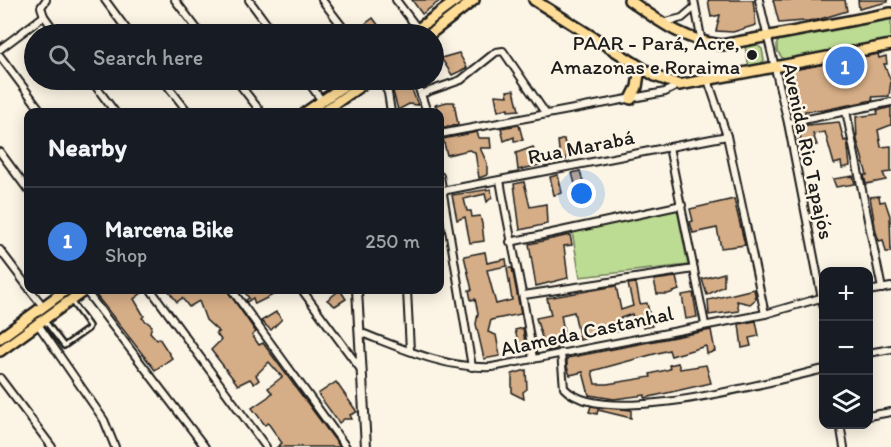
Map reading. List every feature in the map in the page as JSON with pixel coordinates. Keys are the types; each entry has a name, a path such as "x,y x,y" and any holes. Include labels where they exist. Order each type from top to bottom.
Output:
{"main road":[{"path":"426,24 457,0"},
{"path":"442,24 474,0"},
{"path":"534,0 655,76 679,85 891,45"},
{"path":"632,1 675,33 702,43 722,45 891,13"},
{"path":"631,99 637,87 640,67"},
{"path":"327,108 343,90"},
{"path":"327,108 354,90"},
{"path":"0,338 60,294"},
{"path":"0,351 79,294"}],"street":[{"path":"46,0 41,7 50,24"},
{"path":"105,0 123,24"},
{"path":"175,0 193,24"},
{"path":"249,0 267,24"},
{"path":"322,0 340,24"},
{"path":"396,0 410,24"},
{"name":"Avenida Rio Tapajós","path":"759,0 766,38 788,123 819,283"},
{"path":"661,23 682,18 695,3"},
{"path":"695,3 702,43"},
{"path":"33,24 44,16"},
{"path":"0,49 24,31"},
{"path":"444,86 461,80 496,52 503,51 546,114"},
{"path":"0,56 24,88"},
{"path":"708,80 727,136 765,314"},
{"path":"444,133 631,99 665,92 679,85"},
{"path":"26,90 39,108"},
{"path":"99,90 113,108"},
{"path":"172,90 185,108"},
{"path":"244,90 258,108"},
{"path":"314,90 327,108"},
{"path":"387,90 390,108"},
{"path":"420,90 426,108"},
{"path":"421,94 432,90"},
{"path":"788,123 891,102"},
{"path":"846,111 882,289"},
{"name":"Rua Marabá","path":"444,191 727,136"},
{"path":"669,147 705,324"},
{"path":"0,152 24,185"},
{"path":"500,180 510,242 524,295 533,359"},
{"path":"444,203 472,367"},
{"path":"510,242 682,205"},
{"path":"0,250 24,281"},
{"path":"524,295 694,268"},
{"path":"873,290 891,287"},
{"path":"34,294 43,306"},
{"path":"88,294 205,447"},
{"path":"154,294 266,447"},
{"path":"235,294 346,447"},
{"path":"305,294 363,372"},
{"path":"357,294 366,447"},
{"path":"407,294 410,351"},
{"name":"Alameda Castanhal","path":"359,332 410,351 472,367 492,367 765,314 819,299"},
{"path":"40,321 104,420 113,447"},
{"path":"873,352 891,349"},
{"path":"561,353 564,388 576,398 608,406 693,398 819,370"},
{"path":"0,378 52,447"},
{"path":"873,415 891,412"},
{"path":"841,429 844,447"}],"lane":[{"path":"40,321 64,346 89,326 70,300"}],"green space":[{"path":"891,13 891,45 787,64 777,51 777,43 784,34"},
{"path":"757,45 762,49 764,60 761,64 749,67 745,47"},
{"path":"677,209 688,265 580,277 572,232"}],"building":[{"path":"412,0 441,0 422,14"},
{"path":"708,0 753,0 756,25 733,32 716,31 720,15 711,17"},
{"path":"773,0 845,0 847,11 817,20 779,23"},
{"path":"858,0 888,0 888,2 859,9"},
{"path":"373,18 378,24 365,24"},
{"path":"459,53 467,68 452,75 444,63 444,57"},
{"path":"878,54 879,58 886,56 887,64 884,64 891,81 889,96 872,97 873,100 824,110 805,111 805,114 794,116 788,74 793,70"},
{"path":"393,90 412,90 418,105 409,104 397,108"},
{"path":"514,90 519,110 508,111 508,108 498,111 495,95 508,96 507,91"},
{"path":"454,102 458,125 444,127 444,108 437,108 435,105"},
{"path":"891,107 891,125 878,130 881,147 891,146 891,172 883,173 886,180 866,184 864,175 867,175 857,140 856,117 878,114 877,111"},
{"path":"839,122 844,141 847,140 850,166 842,168 841,162 834,164 825,132 813,134 817,145 800,148 798,140 801,139 798,126"},
{"path":"519,125 523,140 514,141 514,137 504,141 501,128"},
{"path":"477,132 479,138 490,138 491,148 480,148 487,163 487,175 479,178 475,152 469,150 447,155 444,139"},
{"path":"564,139 566,160 560,159 558,141"},
{"path":"533,147 539,165 518,170 516,153"},
{"path":"580,171 585,189 577,191 572,173"},
{"path":"558,175 562,193 554,195 550,177"},
{"path":"853,176 855,184 836,187 833,179"},
{"path":"524,182 530,207 546,204 547,224 520,230 514,184"},
{"path":"491,189 492,197 487,202 485,194 464,199 467,211 471,211 472,217 480,216 482,224 484,241 470,243 465,217 457,220 452,195"},
{"path":"879,196 880,202 885,201 890,216 891,252 886,252 883,240 879,241 876,232 870,197"},
{"path":"734,199 745,245 721,248 717,228 693,233 690,209"},
{"path":"570,235 572,245 564,246 568,278 536,286 529,244"},
{"path":"485,252 487,263 506,259 507,266 487,270 496,304 512,300 507,268 512,268 521,314 491,320 488,332 496,335 500,356 484,359 476,324 478,313 475,299 471,300 469,290 472,290 464,256"},
{"path":"724,273 724,286 707,295 702,279"},
{"path":"676,277 679,290 668,294 657,294 654,280"},
{"path":"636,283 640,304 647,303 652,326 643,328 642,321 634,323 632,314 618,319 621,331 603,333 580,340 574,312 561,315 566,342 556,344 557,349 546,351 536,318 551,315 547,298 616,286 621,310 633,306 628,284"},
{"path":"754,289 756,299 750,304 737,301 739,311 709,315 708,300"},
{"path":"693,293 697,317 686,319 682,295"},
{"path":"95,294 141,294 134,299 144,316 142,318 152,326 150,332 157,340 159,338 172,358 155,370"},
{"path":"171,294 230,294 256,332 252,335 259,345 263,343 340,447 277,447 282,443 268,423 265,425 252,408 272,393 268,388 282,377 269,362 256,375 259,380 254,384 250,379 238,385 211,350 221,340 216,333 219,332 206,320 199,301 189,307 182,298 177,302"},
{"path":"246,294 273,295 255,304 253,298 247,302 249,298"},
{"path":"335,294 343,294 346,299 335,306 327,300"},
{"path":"276,312 282,319 271,330 261,321"},
{"path":"756,321 759,336 749,338 751,346 742,348 739,324"},
{"path":"523,328 526,350 524,351 520,349 515,330"},
{"path":"711,330 715,351 707,354 706,346 671,356 669,350 592,371 595,384 607,384 651,377 650,374 670,369 669,365 678,363 680,369 706,365 711,383 645,398 645,395 614,399 589,395 583,372 570,375 567,367 567,358"},
{"path":"526,370 527,389 523,392 524,399 512,393 512,374"},
{"path":"336,382 357,412 350,415 352,419 344,419 339,423 318,394"},
{"path":"591,406 631,410 631,418 598,410 597,414 589,412"}],"place":[{"name":"PAAR - Pará, Acre, Amazonas e Roraima","path":"752,55"},
{"name":"Marcena Bike","path":"845,66"}]}
